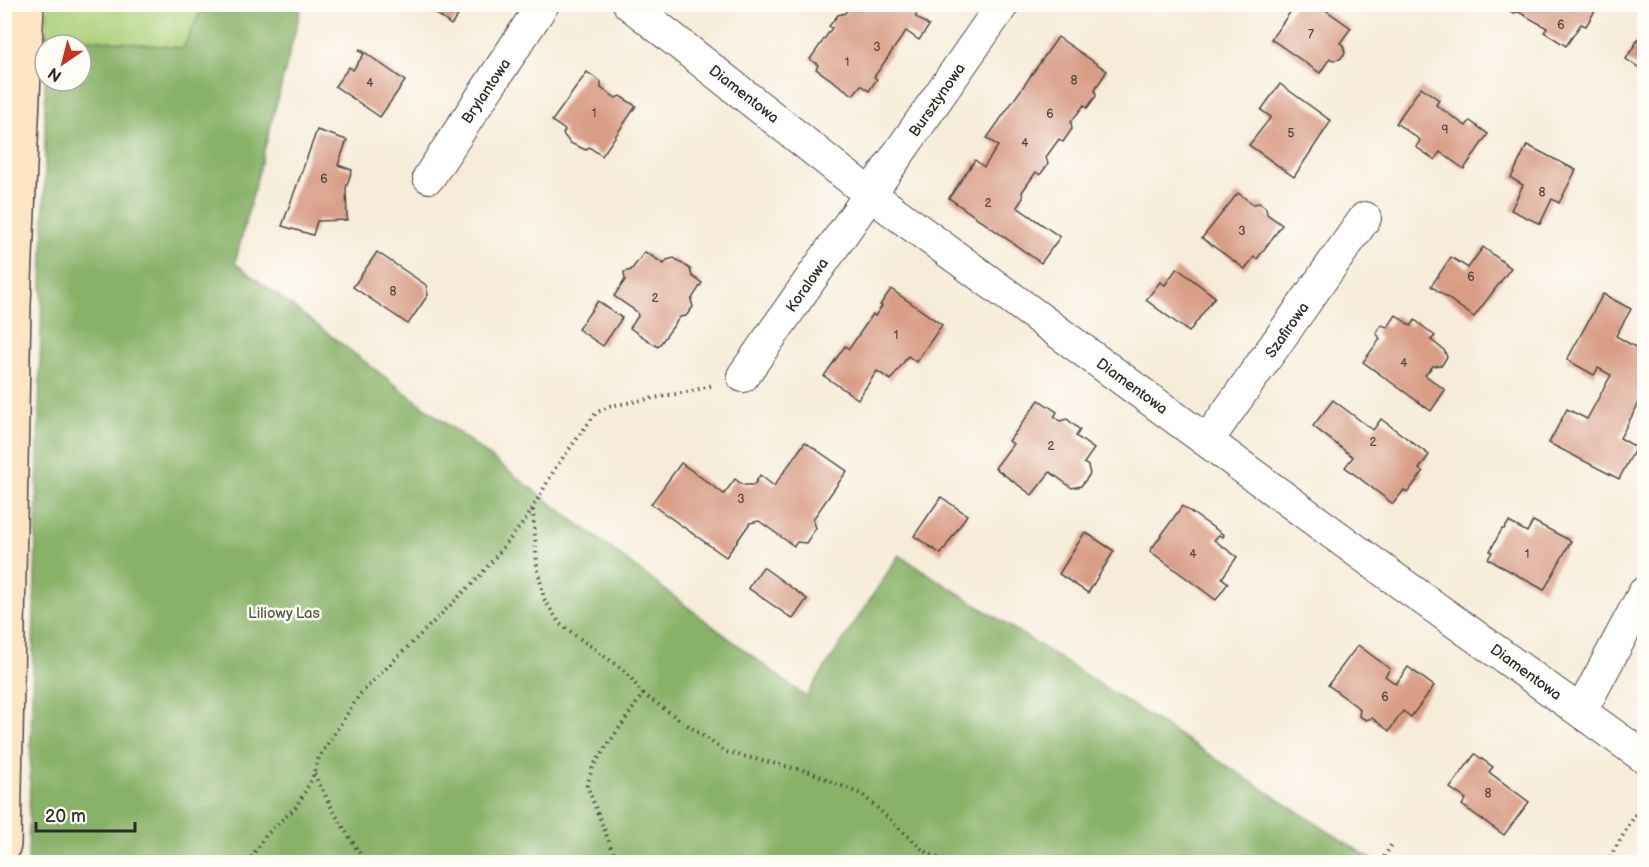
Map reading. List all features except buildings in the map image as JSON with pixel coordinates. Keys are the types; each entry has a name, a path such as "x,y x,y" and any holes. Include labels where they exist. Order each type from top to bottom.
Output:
{"street":[{"path":"4,845 15,304 27,4"},
{"name":"Brylantowa","path":"429,177 543,4"},
{"name":"Diamentowa","path":"629,4 871,195 1644,757"},
{"name":"Bursztynowa","path":"871,195 1003,4"},
{"name":"Koralowa","path":"742,376 871,195"},
{"name":"Szafirowa","path":"1207,441 1365,218"},
{"path":"1581,711 1644,593"}],"path":[{"path":"248,862 266,835 296,807 314,773 319,757 360,694 478,577 527,518 556,467 596,413 610,406 692,391 742,376"},
{"path":"532,509 537,565 544,599 560,624 626,672 643,694 726,752 810,772 863,795 922,850 946,862"},
{"path":"617,862 587,786 593,766 643,694"},
{"path":"314,773 365,862"},
{"path":"1607,862 1644,800"},
{"path":"1381,862 1392,844"}],"green space":[{"name":"Liliowy Las","path":"204,4 302,5 235,263 806,697 899,555 1376,862 28,862 45,93 93,93 93,40 183,48"},
{"path":"48,5 204,5 183,48 93,40 93,33 45,33"}]}
